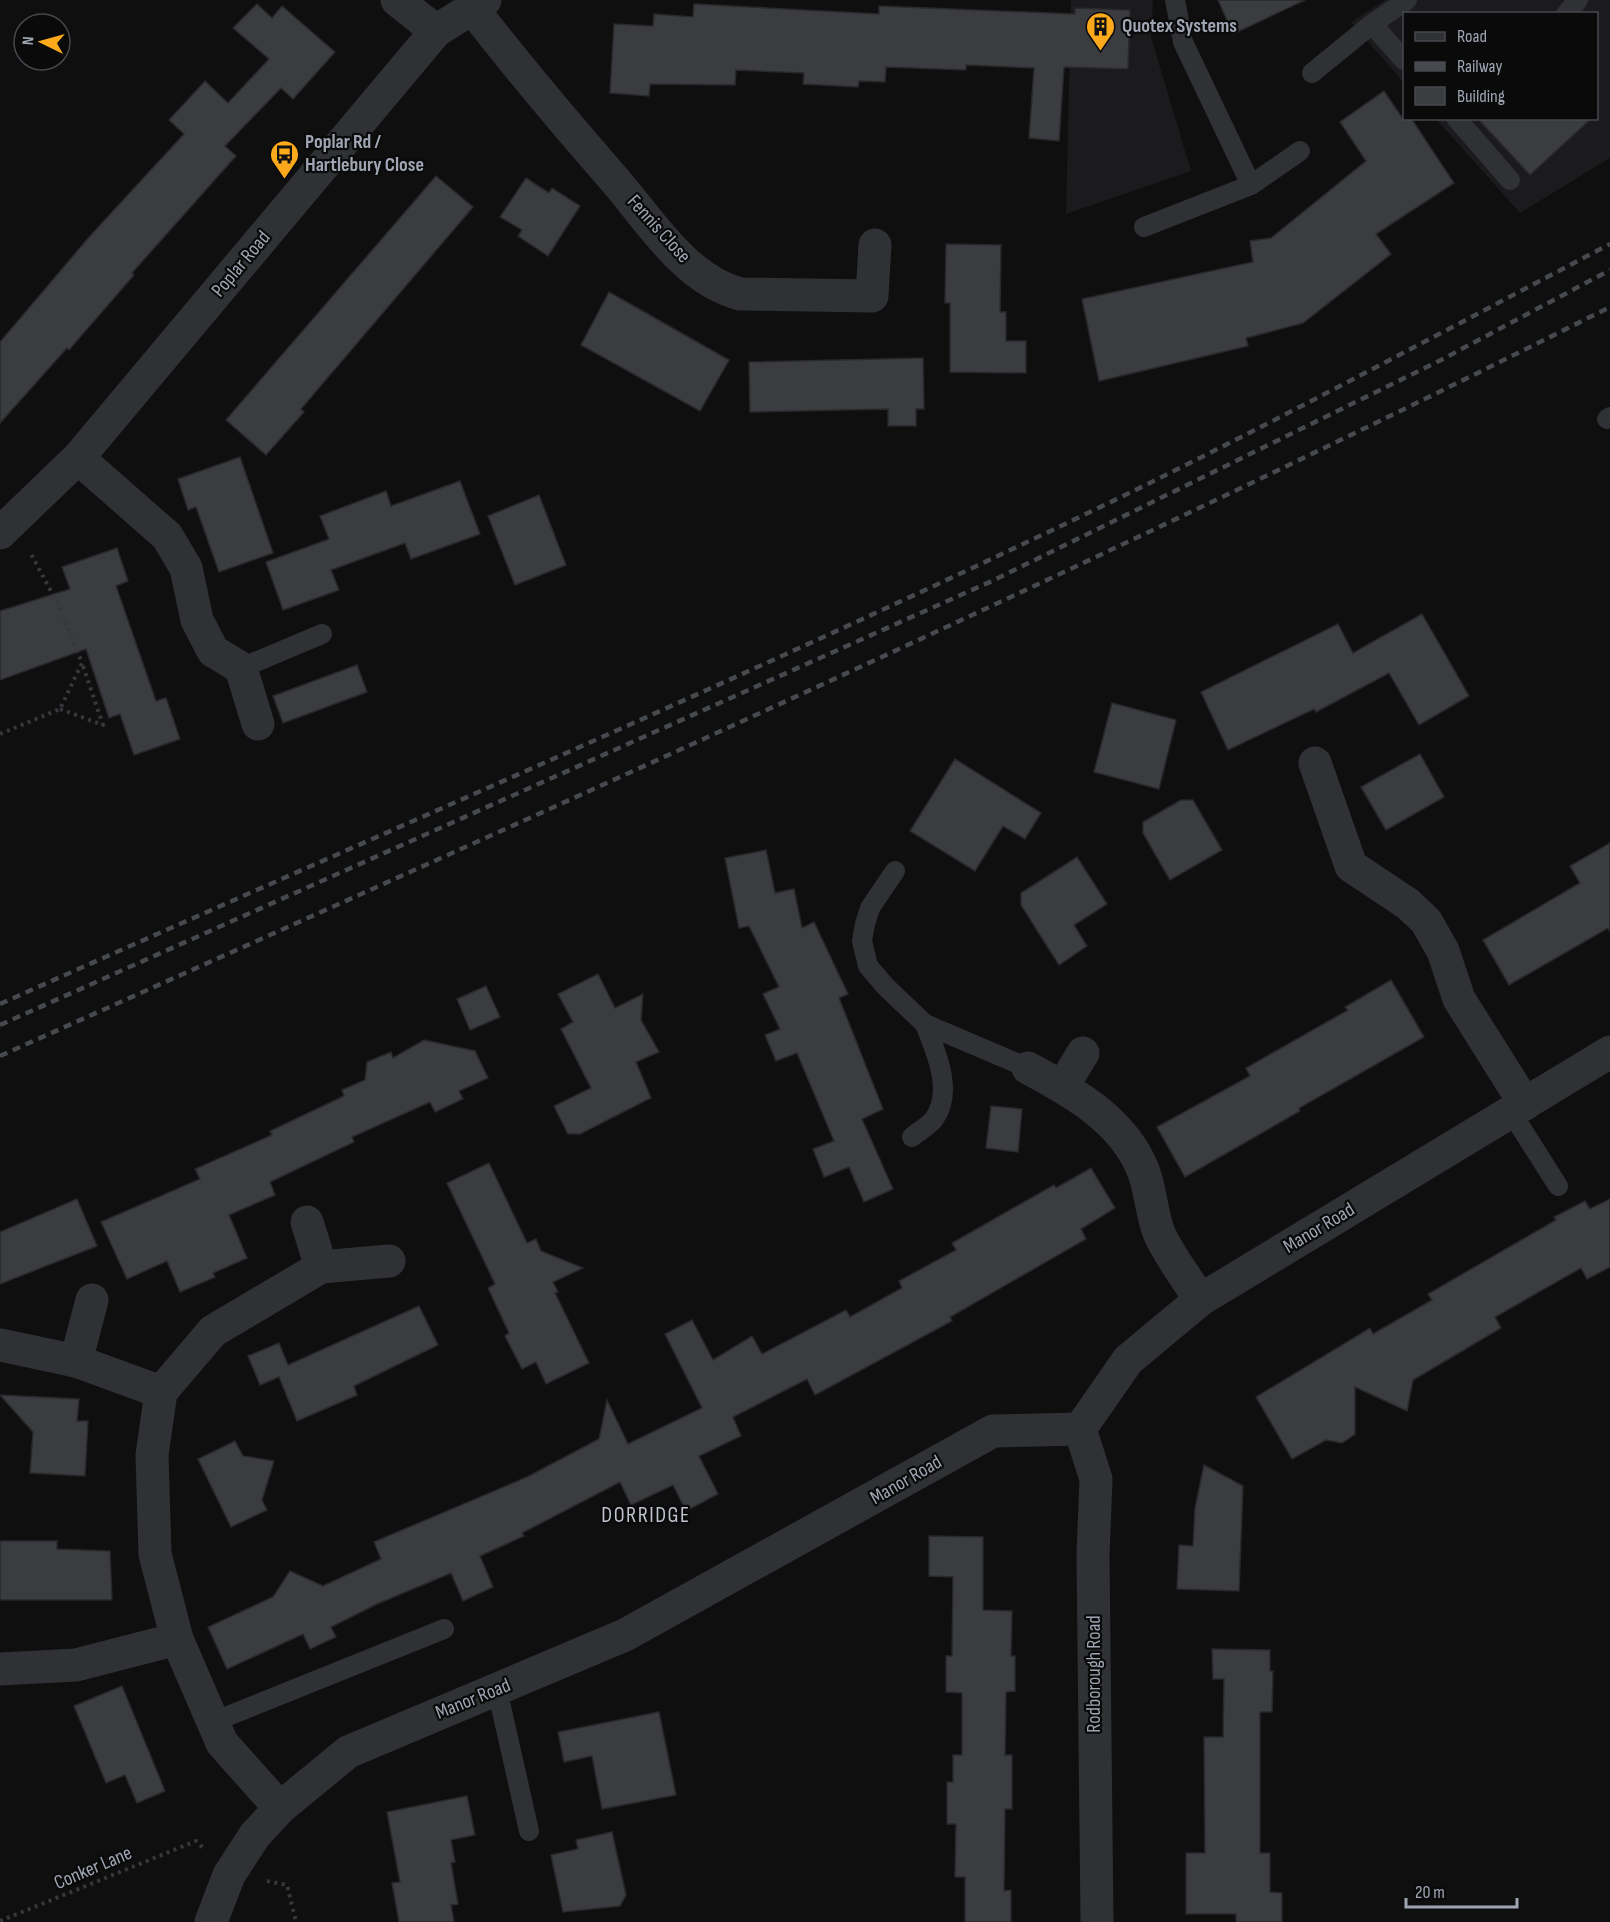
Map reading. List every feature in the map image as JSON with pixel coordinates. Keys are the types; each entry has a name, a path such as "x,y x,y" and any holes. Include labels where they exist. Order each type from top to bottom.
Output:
{"street":[{"path":"397,0 436,31"},
{"name":"Poplar Road","path":"0,533 78,458 436,31 478,4"},
{"name":"Fennis Close","path":"478,4 551,109 672,248 705,278 724,290 740,294 872,296 875,245"},
{"path":"78,458 167,536 186,568 197,620 213,651 241,668 258,724"},
{"path":"1316,764 1351,866 1408,904 1426,921 1443,951 1459,999 1518,1108"},
{"path":"1063,1086 1083,1053"},
{"name":"Manor Road","path":"211,1922 229,1875 255,1834 280,1808 348,1752 626,1635 993,1431 1080,1429 1128,1359 1200,1300 1518,1108 1605,1064"},
{"path":"1028,1068 1063,1086 1106,1118 1134,1151 1144,1172 1153,1216 1161,1236 1200,1300"},
{"path":"307,1222 321,1267"},
{"path":"280,1808 222,1743 177,1639 155,1554 152,1455 161,1392 213,1331 321,1267 389,1261"},
{"path":"76,1361 92,1300"},
{"path":"0,1345 76,1361 161,1392"},
{"name":"Rodborough Road","path":"1080,1429 1096,1479 1093,1555 1097,1922"},
{"path":"0,1669 76,1665 177,1639"}],"lane":[{"path":"1175,0 1183,42 1251,185"},
{"path":"1312,73 1372,24 1407,0"},
{"path":"1553,0 1563,12"},
{"path":"1567,12 1578,0"},
{"path":"1372,24 1403,59"},
{"path":"1458,120 1510,180"},
{"path":"1144,227 1251,185 1300,151"},
{"path":"241,668 322,634"},
{"path":"895,871 870,908 862,941 864,954 875,975 925,1024 1028,1068"},
{"path":"912,1137 933,1121 943,1099 935,1048 925,1024"},
{"path":"1518,1108 1558,1186"},
{"path":"213,1722 444,1629"},
{"path":"497,1689 529,1831"}],"path":[{"path":"0,735 60,710 103,724 61,610 30,551"},
{"path":"60,710 82,663"},
{"name":"Conker Lane","path":"0,1921 196,1841"},
{"path":"229,1875 287,1885 296,1922"}],"shaded area":[{"path":"1071,0 1153,0 1151,37 1191,171 1066,214"},
{"path":"1385,0 1610,0 1610,158 1520,213 1437,120 1598,120 1598,12 1403,12 1403,82 1351,22"}],"building":[{"path":"1218,0 1305,0 1233,34"},
{"path":"257,4 272,18 282,6 335,52 293,99 281,88 225,146 236,156 132,273 134,275 69,350 67,348 0,423 0,342 90,236 184,134 169,120 205,81 228,103 269,59 233,28"},
{"path":"694,4 879,14 879,6 1075,14 1075,8 1130,10 1128,69 1064,67 1059,141 1029,138 1034,68 966,65 966,70 886,67 885,82 859,81 858,87 803,84 804,73 736,70 735,85 650,84 649,96 610,93 614,24 653,26 654,14 693,17"},
{"path":"1384,91 1403,120 1412,120 1454,183 1376,234 1391,254 1303,323 1246,338 1248,346 1099,381 1082,299 1253,262 1250,241 1271,238 1366,161 1340,122"},
{"path":"1479,120 1590,120 1530,175"},
{"path":"436,176 473,207 301,409 304,412 266,455 226,420"},
{"path":"526,178 549,193 552,188 580,206 548,256 518,236 522,230 500,217"},
{"path":"946,244 1001,245 1000,312 1006,312 1006,341 1026,341 1026,373 950,372 950,303 945,303"},
{"path":"609,292 729,360 700,411 581,345"},
{"path":"923,358 924,409 916,409 916,426 888,426 888,409 750,412 749,362"},
{"path":"240,457 273,553 219,572 196,507 188,510 178,479"},
{"path":"460,481 480,534 411,559 405,543 331,570 339,590 283,610 266,562 329,539 320,516 386,491 391,506"},
{"path":"539,495 566,565 515,585 488,516"},
{"path":"117,548 128,581 116,586 156,701 166,698 180,739 134,755 120,714 109,718 86,649 0,680 0,611 70,589 62,567"},
{"path":"1422,614 1469,696 1419,725 1389,673 1316,712 1314,709 1228,750 1201,692 1338,624 1353,653"},
{"path":"357,665 367,692 283,723 273,696"},
{"path":"1112,703 1176,720 1159,789 1094,772"},
{"path":"1420,754 1444,797 1386,830 1361,787"},
{"path":"955,759 1041,813 1025,839 1003,826 975,871 910,831"},
{"path":"1181,800 1193,800 1222,850 1170,880 1143,833 1143,822"},
{"path":"1610,843 1610,932 1608,928 1509,985 1483,940 1580,883 1570,866"},
{"path":"766,850 775,893 794,889 802,928 814,922 848,994 839,998 883,1109 862,1119 893,1189 864,1202 849,1167 824,1177 813,1149 834,1141 797,1053 776,1061 765,1035 780,1029 763,994 779,987 749,926 739,928 725,858"},
{"path":"1077,857 1107,904 1074,925 1087,946 1059,965 1021,905 1021,893"},
{"path":"598,974 615,1008 643,994 641,1020 659,1052 636,1062 651,1098 580,1134 568,1134 554,1106 591,1088 561,1029 573,1022 558,994"},
{"path":"1391,980 1424,1037 1299,1108 1300,1111 1185,1177 1157,1127 1250,1076 1246,1068 1348,1010 1345,1007"},
{"path":"486,986 500,1017 470,1030 457,999"},
{"path":"424,1040 475,1051 488,1078 459,1091 463,1099 435,1112 430,1102 352,1137 354,1142 270,1182 275,1195 229,1215 247,1258 213,1273 215,1277 180,1292 167,1261 127,1279 101,1222 200,1179 195,1169 272,1135 270,1131 344,1096 342,1090 365,1080 367,1062 391,1052 393,1058"},
{"path":"991,1106 1022,1109 1018,1152 986,1148"},
{"path":"489,1163 527,1243 536,1239 541,1251 583,1268 553,1282 558,1292 555,1293 589,1363 546,1384 536,1362 522,1369 505,1336 509,1333 488,1288 495,1284 447,1183"},
{"path":"1091,1168 1115,1208 1081,1229 1086,1239 950,1317 952,1321 815,1395 807,1379 733,1417 741,1436 699,1456 718,1494 686,1511 673,1485 631,1505 620,1482 522,1533 524,1536 480,1556 493,1587 463,1601 451,1573 377,1604 331,1627 336,1637 310,1649 303,1634 227,1669 208,1627 273,1597 290,1571 323,1586 381,1559 374,1542 527,1477 599,1439 607,1400 628,1444 702,1408 665,1334 692,1320 713,1360 752,1336 762,1354 846,1310 850,1317 902,1288 899,1281 956,1250 952,1243 1054,1185 1056,1188"},
{"path":"77,1199 97,1246 0,1284 0,1232"},
{"path":"1610,1199 1610,1267 1587,1279 1581,1268 1495,1317 1501,1328 1413,1380 1407,1411 1355,1387 1355,1434 1342,1443 1326,1440 1292,1459 1256,1397 1370,1328 1373,1334 1432,1300 1428,1294 1556,1220 1554,1217 1585,1201 1590,1209"},
{"path":"419,1306 438,1345 354,1386 357,1395 297,1421 279,1377 260,1385 248,1356 279,1343 288,1365"},
{"path":"0,1395 79,1399 77,1421 88,1421 85,1476 30,1473 33,1432"},
{"path":"235,1441 243,1456 274,1461 262,1500 267,1510 231,1527 198,1459"},
{"path":"1204,1465 1243,1486 1239,1591 1177,1589 1179,1545 1193,1546 1195,1508"},
{"path":"929,1536 983,1537 983,1610 1012,1611 1011,1656 1015,1656 1015,1691 1006,1692 1005,1755 1012,1755 1012,1809 1005,1809 1004,1891 1011,1890 1011,1922 965,1922 965,1877 955,1877 956,1824 947,1824 947,1782 953,1782 953,1755 962,1755 962,1693 946,1692 946,1656 952,1656 953,1577 929,1576"},
{"path":"0,1541 57,1541 57,1549 110,1551 112,1600 0,1600"},
{"path":"1212,1649 1270,1650 1270,1671 1273,1671 1272,1712 1260,1712 1260,1853 1270,1853 1270,1892 1282,1893 1282,1922 1236,1922 1236,1914 1186,1914 1186,1853 1205,1853 1204,1737 1223,1737 1224,1679 1213,1679"},
{"path":"122,1686 165,1791 137,1803 125,1775 106,1783 74,1706"},
{"path":"659,1712 676,1795 602,1809 592,1756 564,1762 558,1732"},
{"path":"467,1796 475,1835 451,1840 455,1862 451,1863 458,1904 451,1905 454,1922 399,1922 392,1883 400,1882 387,1812"},
{"path":"612,1832 626,1895 620,1906 563,1912 551,1855 578,1849 576,1840"}],"railway":[{"path":"0,1004 560,756 979,565 1241,437 1610,244"},
{"path":"0,1025 992,581 1441,360 1610,270"},
{"path":"0,1056 607,783 1010,597 1411,406 1610,307"}],"place":[{"name":"Quotex Systems","path":"1101,52"},
{"name":"Poplar Rd / Hartlebury Close","path":"284,180"}],"district":[{"name":"DORRIDGE","path":"646,1515"}]}
